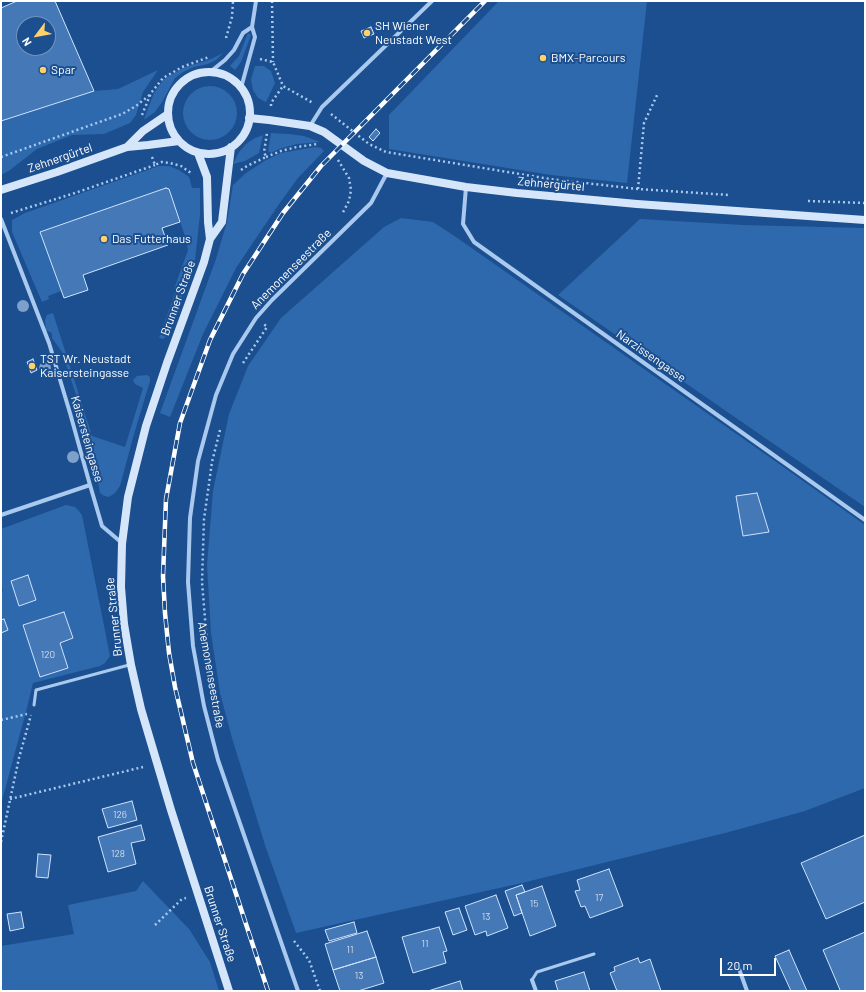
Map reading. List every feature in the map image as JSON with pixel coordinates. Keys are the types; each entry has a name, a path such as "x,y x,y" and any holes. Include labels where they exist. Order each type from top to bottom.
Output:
{"main road":[{"path":"210,72 227,77 241,88 248,102 249,118 243,135 231,148 215,154 198,153 191,150 179,141 169,124 168,114 172,96 184,81 200,73 210,72"},
{"name":"Zehnergürtel","path":"127,147 143,131 168,114"},
{"name":"Zehnergürtel","path":"249,118 310,126 324,132 364,161 387,174 466,187 517,193 637,204 865,220"},
{"name":"Zehnergürtel","path":"1,190 127,147 179,141"},
{"name":"Brunner Straße","path":"229,991 171,810 141,709 124,624 121,587 122,544 128,498 146,426 204,262 210,239 222,222 231,148"},
{"name":"Brunner Straße","path":"198,153 207,177 210,239"}],"street":[{"path":"241,88 255,37 252,27 256,1"},
{"path":"310,126 322,107 432,1"},
{"path":"210,72 225,60 234,50 243,33 252,27"},
{"name":"Anemonenseestraße","path":"298,991 218,760 204,706 193,646 188,582 190,518 200,454 216,395 233,354 256,318 272,300 371,203 387,174"},
{"name":"Narzissengasse","path":"466,187 463,224 474,242 865,520"},
{"name":"Kaisersteingasse","path":"1,219 49,343 102,526 122,544"},
{"path":"1,515 90,485"},
{"path":"738,966 747,991"},
{"path":"532,980 536,991"}],"lane":[{"path":"34,704 36,690 131,665"},
{"path":"532,980 537,972 594,954"}],"path":[{"path":"233,1 232,17 224,46 234,50"},
{"path":"272,1 273,62 283,86 322,107 369,144 386,152 550,179 638,189 733,196"},
{"path":"1,157 122,114 136,106 151,93 163,78 182,67 210,57"},
{"path":"250,57 273,62"},
{"path":"266,157 264,152 271,103 283,86"},
{"path":"143,131 140,120 151,93"},
{"path":"637,204 644,123 658,93"},
{"path":"228,176 234,175 247,166 281,151 316,144 323,145"},
{"path":"148,145 155,165"},
{"path":"336,158 349,178 351,190 350,201 339,216"},
{"path":"6,215 162,162 181,166 196,178 207,177"},
{"path":"805,201 865,203"},
{"path":"243,364 267,326 256,318"},
{"path":"222,424 212,462 204,519 202,582 207,643 217,703 225,733"},
{"path":"1,720 32,712 19,758 1,842"},
{"path":"10,799 143,768"},
{"path":"155,925 182,899 198,893"},
{"path":"293,940 309,960 320,991"}],"shaded area":[{"name":"BMX-Parcours","path":"499,1 647,1 627,183 551,175 389,149 389,115"},
{"path":"248,33 251,35 241,62 235,70 230,66 239,56"},
{"path":"223,53 216,60 208,64 194,67 175,78 155,112 144,119 154,93 164,79 183,68 211,59"},
{"path":"255,66 264,66 271,71 275,83 266,102 258,98 253,90 251,80"},
{"path":"158,70 143,92 136,115 130,123 104,134 72,135 37,149 10,170 1,175 1,121 94,91 118,89"},
{"path":"210,86 220,88 229,94 235,103 237,113 235,123 229,132 220,138 210,140 200,138 191,132 185,123 183,113 185,103 191,94 200,88"},
{"path":"271,133 304,136 320,142 297,144 271,153 268,151"},
{"path":"263,135 259,153 245,161 233,164 239,152 246,144"},
{"path":"315,147 321,148 324,151 298,178 236,268 203,334 170,417 160,413 216,259 227,222 233,185 246,173 266,160 281,153"},
{"path":"159,166 169,166 179,170 189,177 192,188 200,188 200,215 195,260 168,335 163,339 159,338 188,250 186,239 169,189 166,188 41,232 61,291 48,296 49,299 42,302 12,232 12,220 25,213"},
{"path":"401,218 433,222 456,237 865,525 865,788 805,811 729,832 522,883 296,933 265,845 232,738 220,693 211,633 207,565 213,491 229,414 248,366 281,318 384,227"},
{"path":"640,219 743,225 865,228 865,507 558,295"},
{"path":"53,313 92,436 125,447 143,388 135,384 133,380 137,376 147,375 150,377 120,486 115,493 109,497 100,493 91,446 84,435 89,433 82,411 79,411 78,401 62,352 52,338 52,333 46,330 45,320 47,315"},
{"path":"66,505 75,507 82,515 110,656 105,663 100,666 33,683 1,804 1,592 3,591 1,584 1,529"},
{"path":"143,881 189,929 210,962 219,991 1,991 1,946 74,934 68,905 136,891"}],"building":[{"name":"Spar","path":"17,1 55,1 94,91 1,121 1,8"},
{"name":"SH Wiener Neustadt West","path":"371,27 374,34 364,38 361,31"},
{"path":"376,129 380,133 373,141 369,137"},
{"name":"Das Futterhaus","path":"166,188 169,189 180,222 162,228 168,245 83,275 88,290 64,298 40,232"},
{"name":"TST Wr. Neustadt Kaisersteingasse","path":"33,359 37,370 31,373 27,362"},
{"path":"757,493 769,532 743,536 736,496"},
{"path":"28,575 36,600 19,606 11,581"},
{"path":"64,612 73,638 60,643 68,668 40,677 23,625"},
{"path":"4,619 8,630 1,633 1,620"},
{"path":"132,801 137,820 108,828 102,809"},
{"path":"141,825 145,840 131,843 136,864 108,872 98,837"},
{"path":"865,835 865,902 826,919 801,863"},
{"path":"38,854 51,855 48,878 36,877"},
{"path":"609,869 623,906 590,918 585,906 581,907 575,891 580,890 577,880"},
{"path":"522,885 525,892 516,895 522,913 514,916 505,891"},
{"path":"542,886 556,926 530,936 516,895"},
{"path":"496,895 508,928 487,936 486,931 475,935 465,906"},
{"path":"459,908 467,930 453,935 445,912"},
{"path":"21,912 24,928 10,931 7,914"},
{"path":"354,922 357,933 329,941 325,930"},
{"path":"439,927 447,951 443,952 446,963 413,973 402,937"},
{"path":"367,931 376,957 333,970 325,944"},
{"path":"865,932 865,991 838,991 840,990 823,950"},
{"path":"789,950 807,991 791,991 775,956"},
{"path":"376,957 384,983 358,991 340,991 333,970"},
{"path":"638,958 640,963 650,959 661,991 617,991 610,973 615,971 614,967"},
{"path":"584,972 590,991 558,991 555,981"},
{"path":"460,981 463,991 428,991"}],"railway":[{"path":"268,991 193,763 175,687 169,653 163,576 166,499 180,423 210,340 243,274 283,213 321,166 485,1"}],"place":[{"name":"SH Wiener Neustadt West","path":"367,33"},
{"name":"BMX-Parcours","path":"543,58"},
{"name":"Spar","path":"43,70"},
{"name":"Das Futterhaus","path":"104,239"},
{"name":"TST Wr. Neustadt Kaisersteingasse","path":"32,366"}]}
